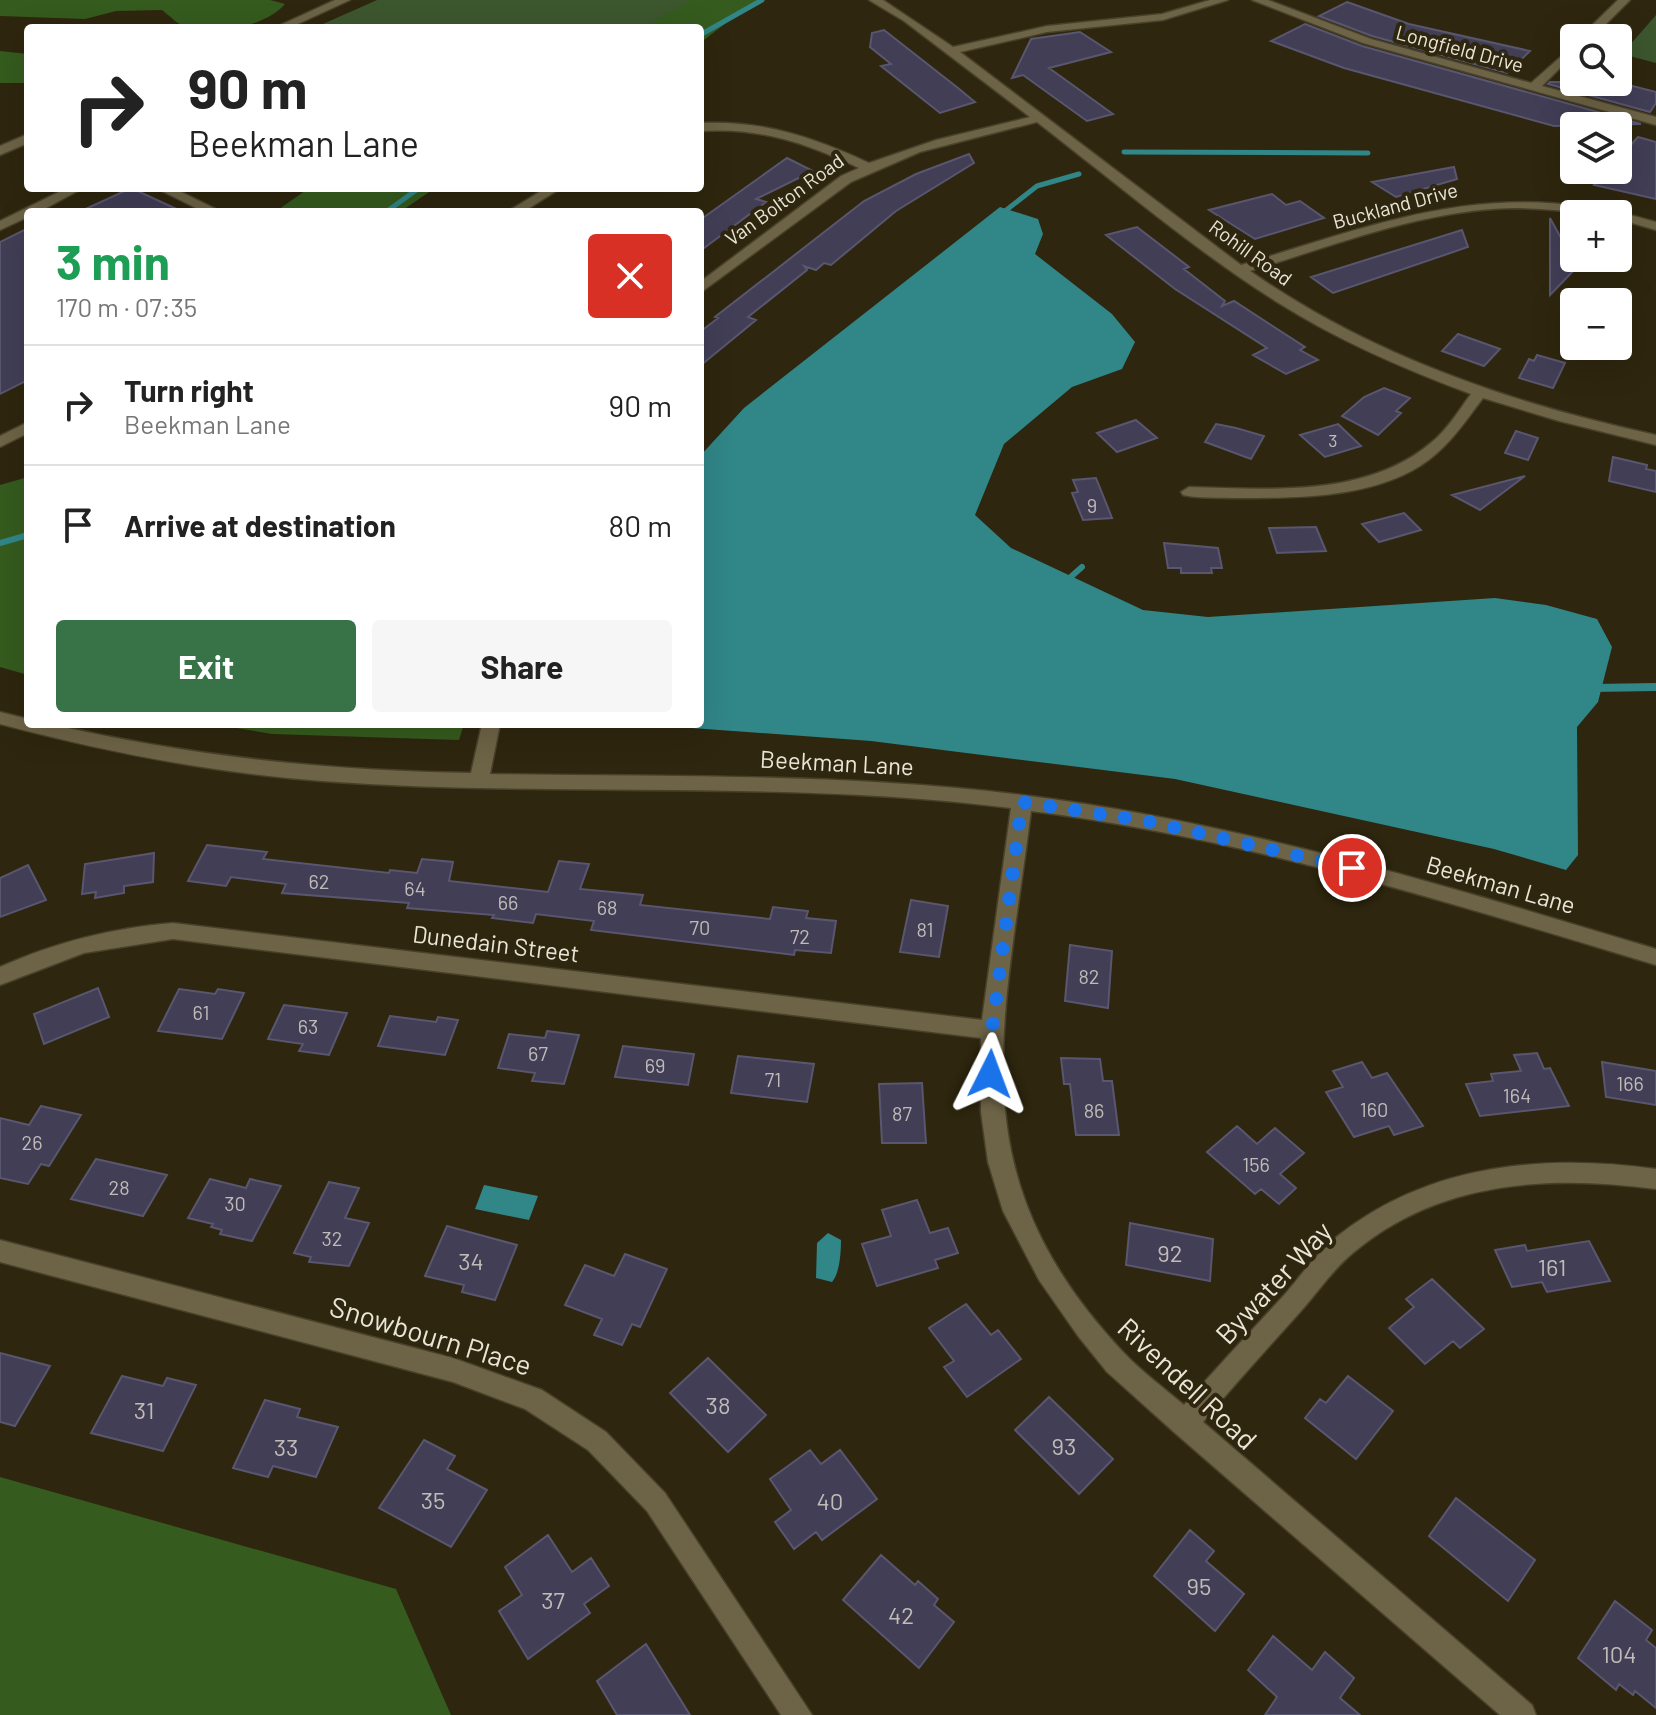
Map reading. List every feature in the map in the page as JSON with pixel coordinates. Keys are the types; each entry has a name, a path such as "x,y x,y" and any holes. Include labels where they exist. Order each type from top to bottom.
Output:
{"street":[{"path":"313,0 329,7"},
{"path":"289,24 344,0"},
{"name":"Rohill Road","path":"875,0 951,51 1240,270 1346,335 1480,392 1656,440"},
{"path":"951,51 1058,28 1163,17 1222,0"},
{"name":"Longfield Drive","path":"1258,0 1367,41 1656,121"},
{"path":"1599,24 1624,0"},
{"path":"1534,87 1560,62"},
{"name":"Van Bolton Road","path":"704,286 846,179 868,167 912,151 1039,118"},
{"path":"704,127 737,125 788,132 868,167"},
{"path":"0,151 24,140"},
{"path":"36,208 69,192"},
{"path":"171,192 206,208"},
{"path":"521,208 548,192"},
{"name":"Buckland Drive","path":"1240,270 1418,217 1477,204 1533,203 1560,207"},
{"path":"5,223 24,214"},
{"path":"1632,219 1656,226"},
{"path":"1189,492 1305,491 1363,482 1392,472 1438,446 1480,392"},
{"path":"0,442 24,429"},
{"name":"Beekman Lane","path":"0,718 24,724"},
{"name":"Beekman Lane","path":"41,728 144,753 296,772 479,781 783,784 1022,802 1245,841 1444,894 1656,957"},
{"path":"479,781 490,728"},
{"name":"Rivendell Road","path":"1022,802 992,1030 989,1096 997,1155 1015,1211 1068,1305 1116,1363 1522,1715"},
{"name":"Dunedain Street","path":"0,976 51,952 113,935 173,931 992,1030"},
{"name":"Bywater Way","path":"1184,1424 1346,1243 1383,1218 1437,1194 1492,1176 1548,1170 1609,1171 1656,1179"},
{"name":"Snowbourn Place","path":"0,1251 453,1370 533,1399 597,1441 656,1502 798,1715"}],"green space":[{"path":"0,0 270,0 285,4 265,19 250,24 180,24 162,10 116,11 85,19 0,16"},
{"path":"377,0 720,0 679,24 323,24"},
{"path":"691,0 765,0 751,4 704,40 704,24 649,24"},
{"path":"1656,15 1656,63 1632,57 1632,43"},
{"path":"0,51 24,54 24,83 0,83"},
{"path":"303,192 429,192 406,208 281,208"},
{"path":"24,478 24,674 0,667 0,485"},
{"path":"237,728 463,728 459,740 272,734"},
{"path":"0,1477 396,1589 451,1715 0,1715"}],"water":[{"path":"1000,207 1038,219 1043,234 1035,254 1112,314 1135,342 1122,369 1072,387 1004,444 975,515 1011,548 1143,610 1208,617 1495,598 1546,605 1597,619 1612,647 1598,702 1577,727 1578,855 1566,870 1494,849 1175,779 871,741 692,728 704,728 704,452 744,408"},
{"path":"484,1185 538,1196 529,1220 475,1209"},
{"path":"828,1233 841,1240 838,1268 832,1282 816,1278 817,1243"}],"building":[{"path":"1347,2 1409,24 1530,51 1507,73 1372,36 1319,16"},
{"path":"1305,24 1362,46 1598,112 1560,112 1560,126 1554,126 1344,68 1271,41"},
{"path":"884,30 975,102 940,113 881,66 891,64 870,47 872,33"},
{"path":"1080,32 1111,52 1049,68 1113,114 1087,121 1023,75 1012,78 1031,39"},
{"path":"1560,82 1560,87 1548,84"},
{"path":"1632,86 1656,92 1656,103 1650,112 1592,96 1632,96"},
{"path":"1638,137 1656,142 1656,199 1594,185 1632,184 1632,144"},
{"path":"969,154 974,163 896,211 831,265 824,263 816,270 804,266 807,270 748,317 756,320 704,363 704,329 718,318 715,317 864,201 916,174"},
{"path":"787,158 813,171 756,199 766,202 704,248 704,217"},
{"path":"1454,167 1457,179 1396,197 1372,182"},
{"path":"122,192 140,192 174,208 88,208"},
{"path":"1272,194 1286,205 1300,201 1324,218 1255,239 1209,210"},
{"path":"1550,218 1560,236 1560,272 1572,272 1550,295"},
{"path":"1137,227 1189,267 1184,269 1225,301 1222,306 1234,301 1305,347 1300,350 1318,360 1286,374 1253,355 1267,348 1175,289 1106,235"},
{"path":"24,230 24,382 0,394 0,242"},
{"path":"1462,230 1468,247 1333,293 1311,277"},
{"path":"1458,334 1500,349 1484,366 1442,351"},
{"path":"1537,355 1565,363 1553,388 1519,378 1529,359 1534,361"},
{"path":"1384,388 1410,398 1396,411 1401,413 1378,435 1342,416 1364,397"},
{"path":"1136,420 1157,438 1117,452 1097,433"},
{"path":"1216,424 1264,436 1251,459 1205,442"},
{"path":"1338,424 1361,446 1325,457 1300,435"},
{"path":"1516,431 1538,438 1528,460 1505,453"},
{"path":"1613,457 1647,465 1646,469 1656,471 1656,492 1609,481"},
{"path":"1525,476 1480,510 1452,495"},
{"path":"1096,478 1112,518 1083,520 1072,493 1078,492 1073,480"},
{"path":"1404,513 1421,530 1379,542 1362,524"},
{"path":"1316,527 1326,551 1277,553 1269,528"},
{"path":"1164,543 1218,548 1222,568 1211,568 1212,573 1181,573 1181,568 1168,568"},
{"path":"207,845 267,852 263,859 389,873 390,870 417,873 422,859 453,862 449,881 548,892 559,861 589,864 580,889 643,895 640,905 770,919 773,907 808,911 806,918 836,921 831,953 795,950 794,955 591,930 594,921 536,914 533,923 492,918 494,915 407,908 409,903 282,893 286,884 231,877 226,886 188,881"},
{"path":"154,853 153,882 124,886 124,893 95,898 96,892 82,894 85,864"},
{"path":"28,865 46,900 0,917 0,878"},
{"path":"911,900 948,906 939,957 900,952"},
{"path":"1070,945 1112,951 1108,1008 1065,1001"},
{"path":"98,988 109,1017 44,1044 34,1014"},
{"path":"179,989 215,994 218,989 244,993 222,1039 158,1031"},
{"path":"284,1005 347,1013 329,1055 299,1051 303,1044 268,1039"},
{"path":"390,1016 436,1022 438,1017 458,1020 445,1055 378,1046"},
{"path":"547,1031 579,1035 564,1084 532,1081 535,1073 498,1068 509,1034 545,1038"},
{"path":"623,1046 694,1054 688,1085 615,1077"},
{"path":"1537,1053 1544,1069 1550,1068 1569,1106 1480,1116 1466,1084 1493,1081 1491,1074 1521,1071 1514,1055"},
{"path":"738,1056 814,1064 807,1102 731,1093"},
{"path":"1061,1058 1100,1059 1103,1081 1112,1081 1119,1135 1076,1135 1070,1084 1064,1084"},
{"path":"1362,1062 1372,1078 1387,1073 1423,1126 1394,1135 1389,1126 1354,1137 1326,1092 1343,1087 1333,1071"},
{"path":"1602,1062 1656,1071 1656,1105 1606,1097"},
{"path":"922,1083 926,1143 882,1143 879,1084"},
{"path":"41,1106 81,1115 49,1166 41,1164 28,1184 0,1178 0,1118 29,1125"},
{"path":"1237,1126 1257,1144 1275,1128 1304,1153 1280,1174 1296,1188 1279,1204 1261,1189 1255,1194 1207,1152"},
{"path":"96,1159 167,1175 143,1216 71,1199"},
{"path":"210,1179 246,1188 250,1179 281,1186 252,1241 220,1234 222,1230 211,1227 213,1224 188,1218"},
{"path":"329,1182 359,1188 345,1218 369,1223 349,1266 309,1262 311,1257 294,1253"},
{"path":"917,1200 930,1233 948,1228 958,1253 935,1260 938,1268 877,1286 862,1244 891,1236 882,1210"},
{"path":"1130,1223 1213,1239 1210,1281 1126,1265"},
{"path":"447,1226 517,1245 495,1300 462,1292 464,1285 425,1276"},
{"path":"1589,1241 1610,1281 1547,1292 1542,1282 1512,1287 1495,1250 1525,1245 1527,1251"},
{"path":"625,1254 667,1269 640,1327 632,1324 622,1345 594,1335 602,1319 565,1305 585,1265 614,1276"},
{"path":"1432,1279 1484,1329 1460,1348 1453,1341 1425,1364 1389,1328 1414,1307 1406,1299"},
{"path":"966,1304 991,1335 998,1330 1021,1359 967,1397 944,1367 954,1361 929,1328"},
{"path":"0,1353 50,1366 15,1426 0,1422"},
{"path":"708,1358 766,1415 728,1452 670,1393"},
{"path":"122,1376 163,1386 167,1378 196,1385 163,1451 91,1433"},
{"path":"1348,1376 1393,1411 1356,1459 1305,1418 1320,1399 1326,1403"},
{"path":"1049,1397 1113,1459 1079,1494 1015,1430"},
{"path":"265,1400 300,1409 297,1417 338,1427 316,1477 273,1466 268,1477 233,1468"},
{"path":"424,1440 455,1456 447,1469 487,1490 451,1547 379,1508"},
{"path":"810,1450 821,1464 840,1450 877,1499 822,1540 816,1532 794,1549 775,1522 791,1510 770,1479"},
{"path":"1456,1498 1535,1560 1508,1601 1429,1536"},
{"path":"1190,1530 1214,1551 1206,1561 1244,1594 1215,1631 1154,1576"},
{"path":"548,1535 572,1572 591,1558 609,1586 584,1604 590,1613 528,1659 499,1611 522,1595 505,1567"},
{"path":"881,1555 915,1585 918,1581 938,1599 934,1605 954,1622 919,1668 843,1600"},
{"path":"1615,1601 1652,1630 1646,1640 1656,1648 1656,1708 1635,1691 1633,1695 1619,1684 1616,1690 1578,1658"},
{"path":"1273,1636 1312,1670 1325,1652 1354,1678 1340,1698 1360,1715 1265,1715 1277,1697 1248,1670"},
{"path":"646,1644 690,1715 617,1715 597,1681"}],"waterway":[{"path":"704,33 762,0"},
{"path":"1124,152 1368,153"},
{"path":"1000,215 1037,186 1079,174"},
{"path":"392,208 414,192"},
{"path":"0,543 24,536"},
{"path":"1065,582 1082,567"},
{"path":"1593,688 1656,687"}],"route":[{"path":"990,1074 992,1030 1022,802 1146,821 1245,841 1352,868"}]}
